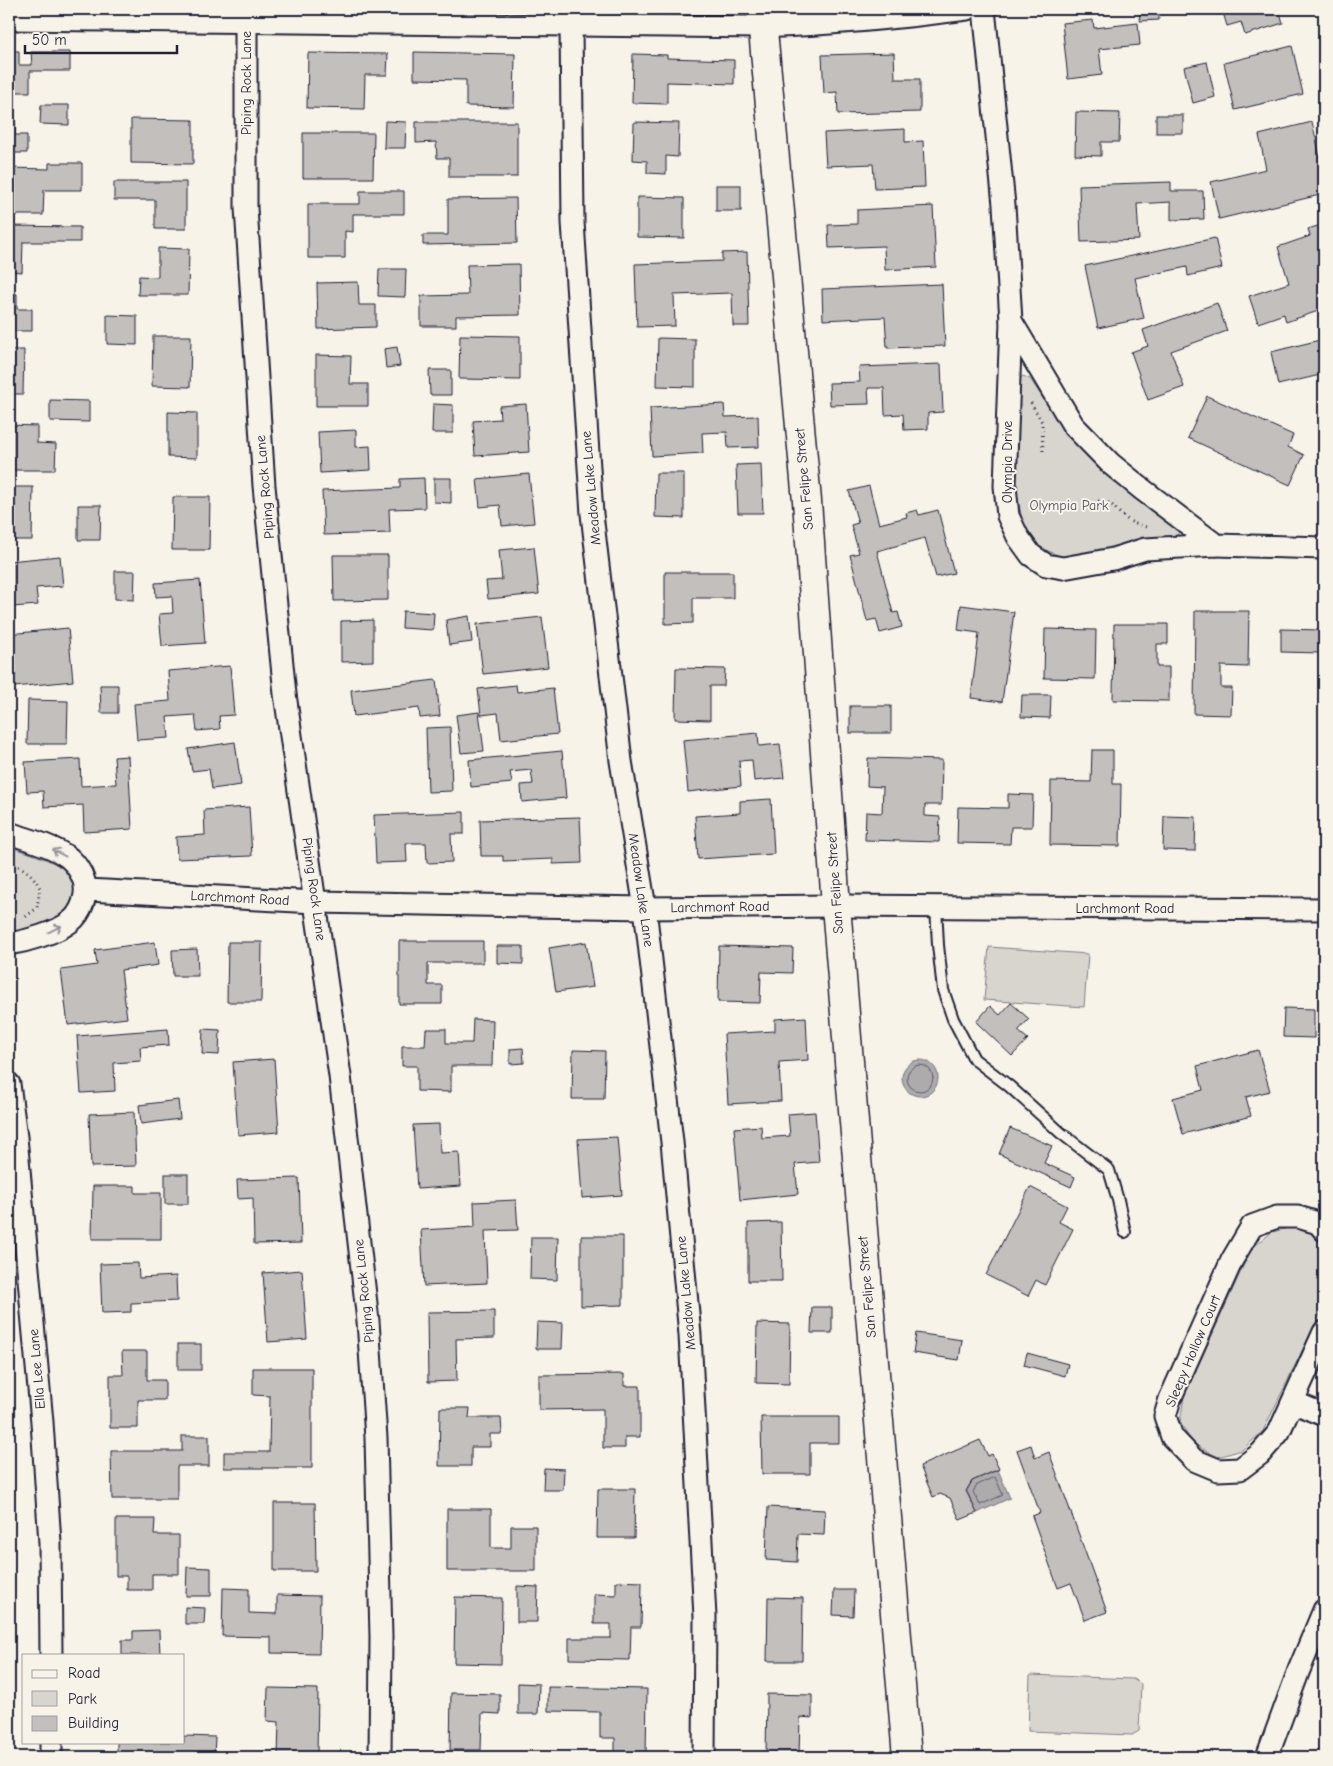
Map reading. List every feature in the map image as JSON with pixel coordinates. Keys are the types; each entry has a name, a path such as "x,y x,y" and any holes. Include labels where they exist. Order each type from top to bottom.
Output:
{"main road":[{"name":"San Felipe Street","path":"762,18 806,501 836,906 907,1757"}],"street":[{"path":"9,19 571,24 762,18 830,24 899,18 967,9"},
{"name":"Olympia Drive","path":"984,9 1004,205 1011,321 1004,486 1008,516 1018,538 1031,555 1046,565 1063,568 1113,559 1145,549 1216,545 1324,548"},
{"name":"Piping Rock Lane","path":"246,20 246,208 264,486 285,694 340,1076 369,1331 376,1438 381,1637 380,1757"},
{"name":"Meadow Lake Lane","path":"571,24 573,222 592,514 621,761 646,908 671,1132 690,1335 705,1617 704,1757"},
{"name":"Olympia Drive","path":"1011,321 1073,425 1111,464 1216,545"},
{"path":"9,833 44,845 70,858 81,872 87,890 81,908 71,922 47,933 9,944"},
{"name":"Larchmont Road","path":"87,890 316,902 646,908 936,906 1324,909"},
{"name":"Ella Lee Lane","path":"9,1084 16,1137 42,1422 50,1543 51,1654"},
{"name":"Sleepy Hollow Court","path":"1324,1230 1318,1223 1298,1217 1277,1217 1252,1226 1232,1260 1170,1398 1165,1416 1172,1437 1194,1460 1218,1470 1240,1469 1260,1454 1279,1432 1324,1336"},
{"path":"1293,1402 1324,1415"},
{"path":"1267,1757 1298,1670 1324,1610"},
{"path":"51,1744 51,1757"}],"lane":[{"path":"936,906 943,990 954,1019 974,1059 1008,1086 1061,1134 1109,1170 1125,1232"}],"path":[{"path":"1031,403 1042,422 1043,454"},
{"path":"1145,549 1146,527 1150,513 1158,500"},
{"path":"1098,501 1111,503 1125,518 1134,524 1146,527"},
{"path":"9,862 32,874 40,888 37,908 19,921"}],"green space":[{"name":"Olympia Park","path":"1023,376 1030,379 1071,439 1112,480 1177,526 1180,531 1175,538 1062,557 1035,545 1022,519 1016,489 1017,381"},
{"path":"9,847 50,861 70,875 77,890 71,906 65,914 31,929 9,934"},
{"path":"989,947 1088,954 1084,1007 984,1000"},
{"path":"1297,1226 1321,1238 1324,1243 1324,1306 1263,1431 1242,1450 1218,1457 1192,1443 1180,1422 1184,1397 1251,1249 1272,1232"},
{"path":"1030,1675 1133,1679 1141,1684 1139,1731 1132,1735 1028,1731"}],"water":[{"path":"920,1060 927,1061 933,1065 937,1071 937,1085 933,1091 927,1095 920,1096 913,1095 907,1091 903,1085 902,1078 903,1071 907,1065 913,1061"},
{"path":"998,1470 1010,1498 977,1513 967,1491 972,1481"}],"building":[{"path":"1139,9 1159,9 1159,20 1140,21"},
{"path":"1222,9 1279,9 1283,23 1245,35 1241,22 1227,26"},
{"path":"1093,20 1094,28 1138,23 1140,45 1099,49 1102,75 1068,79 1062,23"},
{"path":"1292,46 1303,94 1235,110 1224,63"},
{"path":"9,51 19,51 19,65 32,65 31,52 70,52 70,71 30,71 30,92 9,92"},
{"path":"414,52 515,54 514,107 466,106 466,80 414,79"},
{"path":"308,53 388,54 387,75 365,75 364,109 307,108"},
{"path":"894,53 895,79 920,79 920,112 838,114 837,92 824,93 822,55"},
{"path":"633,54 667,55 667,58 734,60 734,84 667,82 667,104 632,103"},
{"path":"1207,62 1215,97 1193,103 1184,67"},
{"path":"41,105 69,105 69,125 40,124"},
{"path":"9,110 15,110 15,135 27,135 27,153 9,153"},
{"path":"1076,112 1120,113 1119,142 1101,142 1101,156 1075,155"},
{"path":"1156,115 1183,115 1183,133 1156,133"},
{"path":"131,119 193,120 193,164 131,163"},
{"path":"385,121 406,122 405,148 384,148"},
{"path":"416,122 517,122 517,177 449,177 449,158 437,158 436,142 416,143"},
{"path":"634,122 679,123 678,157 666,156 666,174 647,173 647,161 633,160"},
{"path":"1312,122 1324,174 1324,194 1219,219 1211,182 1266,169 1259,135"},
{"path":"905,129 905,142 923,141 925,187 875,189 873,164 826,166 824,133"},
{"path":"303,133 374,133 373,178 303,178"},
{"path":"49,163 82,163 82,190 44,190 43,215 9,215 9,168 49,169"},
{"path":"114,182 186,182 186,229 155,229 155,200 114,200"},
{"path":"1171,182 1171,191 1203,191 1204,219 1171,220 1171,202 1137,204 1139,240 1081,242 1079,185"},
{"path":"716,185 741,185 741,211 716,211"},
{"path":"360,191 404,191 404,214 353,214 353,232 345,231 345,258 308,258 308,204 360,204"},
{"path":"637,197 684,198 684,238 637,237"},
{"path":"516,198 517,243 423,245 423,235 448,235 448,199"},
{"path":"933,206 936,267 885,270 884,246 829,248 828,225 857,224 857,210"},
{"path":"1324,224 1324,309 1286,322 1284,314 1258,323 1249,296 1289,283 1278,247 1310,236 1308,229"},
{"path":"9,226 80,227 80,242 23,242 22,272 9,271"},
{"path":"1215,238 1222,268 1188,276 1187,267 1135,278 1144,318 1098,328 1085,266"},
{"path":"158,248 189,249 188,295 138,295 139,276 158,277"},
{"path":"747,252 749,326 733,326 732,293 674,295 675,326 637,327 635,264 722,261 722,253"},
{"path":"519,264 520,315 456,316 456,326 421,326 421,296 468,295 467,265"},
{"path":"379,269 406,269 405,297 378,296"},
{"path":"358,282 359,305 376,305 376,327 318,329 317,283"},
{"path":"942,284 945,346 887,348 885,317 823,320 822,289"},
{"path":"9,294 17,294 17,309 32,309 32,331 9,331"},
{"path":"1217,303 1227,331 1171,351 1184,387 1148,400 1131,352 1148,346 1143,330"},
{"path":"107,315 137,316 137,345 107,344"},
{"path":"460,335 520,336 520,380 459,379"},
{"path":"153,336 191,336 190,387 152,386"},
{"path":"658,338 695,339 695,387 657,386"},
{"path":"1324,339 1324,374 1278,385 1271,352"},
{"path":"397,347 400,366 386,368 384,349"},
{"path":"9,350 24,350 23,394 9,394"},
{"path":"316,355 351,356 350,384 368,384 368,406 316,406"},
{"path":"941,364 943,412 928,413 928,429 904,430 903,414 885,415 884,388 868,388 869,404 830,405 829,383 860,382 859,367"},
{"path":"429,370 451,370 451,395 430,395"},
{"path":"1207,396 1293,435 1288,447 1304,455 1290,485 1188,438"},
{"path":"50,400 89,401 89,422 50,421"},
{"path":"433,404 453,405 453,433 432,433"},
{"path":"526,404 529,452 475,456 473,421 500,419 499,406"},
{"path":"724,404 725,417 758,416 759,447 728,448 727,432 702,433 703,453 652,456 650,408"},
{"path":"168,412 197,413 197,458 168,457"},
{"path":"9,425 37,426 37,443 56,444 55,470 9,470"},
{"path":"356,430 356,447 370,446 371,470 320,473 318,432"},
{"path":"761,464 763,513 738,513 736,465"},
{"path":"656,473 684,473 684,518 655,517"},
{"path":"529,474 534,523 502,526 500,505 480,507 477,479"},
{"path":"424,478 425,508 389,509 390,533 324,535 322,491 400,488 400,479"},
{"path":"434,478 451,478 451,503 434,502"},
{"path":"869,486 879,524 907,517 906,513 917,510 919,515 938,510 954,573 936,577 925,538 877,551 893,613 898,612 902,627 880,633 876,619 867,621 850,555 859,553 851,525 858,523 849,491"},
{"path":"9,487 33,487 32,540 9,540"},
{"path":"173,497 210,497 209,550 172,550"},
{"path":"78,505 101,505 100,540 78,540"},
{"path":"534,547 539,594 488,599 486,581 502,580 499,550"},
{"path":"333,555 388,555 388,600 334,601"},
{"path":"60,556 63,586 36,588 38,605 12,607 9,561"},
{"path":"115,571 135,571 134,600 115,599"},
{"path":"665,572 733,572 733,598 693,598 693,623 665,624"},
{"path":"200,580 205,643 162,646 159,614 173,613 172,596 156,597 155,583"},
{"path":"961,605 1014,612 1002,702 971,698 979,633 958,630"},
{"path":"403,611 434,613 433,630 402,628"},
{"path":"1195,611 1249,611 1248,667 1221,666 1221,688 1232,688 1231,715 1194,714"},
{"path":"469,616 472,642 449,645 446,620"},
{"path":"542,617 548,667 483,674 477,624"},
{"path":"373,620 373,661 341,662 341,621"},
{"path":"1114,624 1168,624 1168,644 1157,644 1157,667 1169,667 1169,701 1113,700"},
{"path":"68,628 73,681 14,687 9,634"},
{"path":"1045,629 1096,630 1095,679 1044,678"},
{"path":"1281,629 1322,630 1321,653 1281,652"},
{"path":"230,666 234,715 219,716 220,729 197,731 195,715 167,717 169,738 137,740 134,704 170,701 168,671"},
{"path":"676,668 725,669 724,686 710,686 710,720 675,719"},
{"path":"436,680 440,716 420,718 419,708 354,716 351,690"},
{"path":"100,685 118,685 118,713 101,713"},
{"path":"516,685 517,692 553,688 558,734 501,740 498,713 481,715 478,689"},
{"path":"1022,695 1051,695 1050,718 1021,717"},
{"path":"28,700 68,701 67,744 27,744"},
{"path":"850,706 891,706 891,733 850,733"},
{"path":"479,712 484,751 461,753 456,715"},
{"path":"450,727 452,791 428,792 426,728"},
{"path":"758,733 759,746 780,744 784,778 754,781 752,760 739,761 741,786 688,792 683,740"},
{"path":"235,742 241,785 212,789 209,769 192,771 188,749"},
{"path":"1092,750 1113,750 1113,784 1121,784 1120,846 1050,845 1051,781 1091,782"},
{"path":"562,751 566,798 522,802 521,785 533,784 531,770 510,772 512,783 471,787 469,760"},
{"path":"128,756 132,829 84,832 83,805 44,807 43,791 27,792 25,762 80,759 81,786 116,784 114,757"},
{"path":"868,758 942,760 941,805 925,805 925,816 940,817 939,842 865,840 866,812 882,813 883,787 867,786"},
{"path":"1008,794 1033,795 1032,827 1011,827 1010,844 957,843 958,807 1008,808"},
{"path":"771,799 774,854 698,859 695,816 740,813 740,801"},
{"path":"249,807 252,856 177,859 176,837 205,835 204,810"},
{"path":"464,812 464,834 451,834 452,862 427,863 426,843 406,843 407,862 376,863 374,815"},
{"path":"1164,816 1196,817 1195,851 1163,850"},
{"path":"580,817 582,863 553,864 553,859 503,861 503,856 481,856 480,820"},
{"path":"399,941 483,941 483,963 428,963 428,985 442,985 442,1004 399,1004"},
{"path":"155,942 158,965 121,970 127,1018 68,1025 61,970 97,965 95,950"},
{"path":"228,942 262,942 261,1002 227,1002"},
{"path":"586,942 593,987 556,992 549,948"},
{"path":"497,946 523,946 523,964 497,963"},
{"path":"719,946 793,948 792,973 761,972 760,1003 718,1002"},
{"path":"197,949 198,976 173,976 172,950"},
{"path":"1011,1003 1029,1019 1018,1031 1028,1039 1012,1056 976,1022 990,1006 1000,1015"},
{"path":"1284,1008 1314,1009 1314,1038 1283,1037"},
{"path":"806,1017 808,1060 779,1062 781,1101 728,1104 724,1034 775,1031 775,1019"},
{"path":"473,1019 493,1020 492,1066 451,1066 451,1092 417,1091 417,1066 402,1066 402,1046 425,1046 426,1029 446,1029 446,1043 472,1043"},
{"path":"168,1029 169,1045 140,1047 141,1061 114,1063 115,1091 81,1093 77,1036"},
{"path":"203,1029 220,1030 219,1055 202,1054"},
{"path":"523,1048 524,1063 510,1064 510,1049"},
{"path":"573,1050 605,1051 604,1099 572,1099"},
{"path":"1258,1050 1270,1091 1246,1097 1251,1116 1183,1134 1173,1098 1203,1090 1197,1066"},
{"path":"274,1059 279,1132 238,1135 233,1062"},
{"path":"178,1100 180,1119 141,1124 139,1105"},
{"path":"134,1112 136,1166 91,1167 89,1114"},
{"path":"815,1112 819,1162 795,1164 798,1194 740,1200 734,1128 761,1126 762,1138 790,1136 788,1114"},
{"path":"439,1124 440,1153 459,1152 461,1186 417,1189 413,1125"},
{"path":"1010,1128 1052,1146 1044,1163 1075,1177 1071,1187 999,1154"},
{"path":"617,1137 622,1195 582,1198 578,1139"},
{"path":"165,1174 188,1174 188,1204 165,1204"},
{"path":"299,1178 301,1243 254,1244 253,1198 238,1199 237,1180"},
{"path":"93,1186 135,1186 135,1193 161,1193 161,1239 92,1239"},
{"path":"1030,1187 1067,1206 1059,1222 1073,1229 1045,1285 1036,1280 1028,1296 986,1275"},
{"path":"516,1200 518,1230 485,1231 487,1283 424,1286 421,1230 475,1227 474,1202"},
{"path":"781,1222 782,1281 748,1281 748,1223"},
{"path":"581,1236 623,1236 623,1305 581,1306"},
{"path":"531,1237 558,1237 557,1280 530,1279"},
{"path":"138,1263 139,1278 176,1276 177,1301 131,1303 131,1312 102,1313 100,1264"},
{"path":"302,1270 307,1339 268,1342 263,1273"},
{"path":"812,1307 832,1307 832,1333 811,1333"},
{"path":"494,1311 494,1338 456,1339 457,1381 428,1382 427,1312"},
{"path":"537,1322 563,1323 562,1349 536,1349"},
{"path":"757,1323 790,1324 789,1384 756,1383"},
{"path":"916,1333 962,1340 959,1360 913,1353"},
{"path":"178,1344 201,1344 201,1370 178,1370"},
{"path":"122,1351 147,1351 147,1380 165,1380 165,1400 138,1400 138,1428 110,1428 110,1375 123,1375"},
{"path":"1027,1353 1068,1364 1065,1376 1024,1365"},
{"path":"253,1368 312,1368 312,1468 224,1468 224,1452 269,1452 270,1396 253,1395"},
{"path":"624,1374 624,1386 640,1386 640,1437 625,1437 625,1448 603,1448 603,1409 539,1410 539,1375"},
{"path":"440,1408 470,1408 469,1418 501,1418 502,1434 490,1434 490,1447 471,1447 471,1466 439,1466"},
{"path":"761,1417 839,1417 839,1443 810,1443 810,1474 762,1474"},
{"path":"182,1436 209,1436 209,1466 177,1466 177,1499 112,1499 111,1451 182,1451"},
{"path":"980,1440 988,1456 992,1454 999,1469 972,1481 966,1491 977,1513 960,1520 950,1498 940,1494 933,1497 920,1466"},
{"path":"1031,1445 1035,1458 1049,1452 1107,1612 1085,1620 1071,1583 1058,1588 1032,1516 1040,1513 1017,1450"},
{"path":"544,1468 564,1469 563,1490 543,1490"},
{"path":"598,1489 635,1489 634,1538 597,1538"},
{"path":"274,1503 315,1503 316,1571 274,1571"},
{"path":"768,1507 825,1510 824,1535 798,1534 797,1562 766,1560"},
{"path":"447,1509 491,1509 491,1548 511,1548 511,1526 536,1526 536,1571 447,1571"},
{"path":"116,1519 155,1519 154,1535 179,1535 179,1574 152,1574 152,1590 127,1590 127,1576 116,1576"},
{"path":"187,1567 211,1568 211,1596 186,1596"},
{"path":"616,1581 642,1582 641,1627 631,1627 630,1660 569,1659 569,1638 611,1638 611,1624 594,1624 594,1594 616,1595"},
{"path":"517,1586 538,1587 537,1622 517,1622"},
{"path":"223,1588 249,1589 249,1613 277,1614 277,1595 320,1596 319,1654 271,1653 271,1637 222,1636"},
{"path":"834,1590 854,1590 853,1616 833,1615"},
{"path":"455,1597 502,1598 501,1664 454,1663"},
{"path":"768,1597 803,1598 802,1661 767,1661"},
{"path":"185,1607 205,1608 204,1624 185,1624"},
{"path":"159,1630 160,1654 122,1654 122,1640 133,1640 133,1631"},
{"path":"518,1683 539,1684 538,1714 518,1714"},
{"path":"548,1687 647,1689 646,1757 615,1757 615,1738 600,1738 600,1712 548,1711"},
{"path":"268,1688 318,1689 317,1756 278,1756 279,1722 267,1721"},
{"path":"451,1693 500,1694 500,1714 482,1713 481,1750 450,1750"},
{"path":"767,1694 812,1695 812,1718 800,1717 799,1755 766,1754"},
{"path":"185,1736 215,1737 214,1757 117,1757 117,1744 185,1744"}]}
